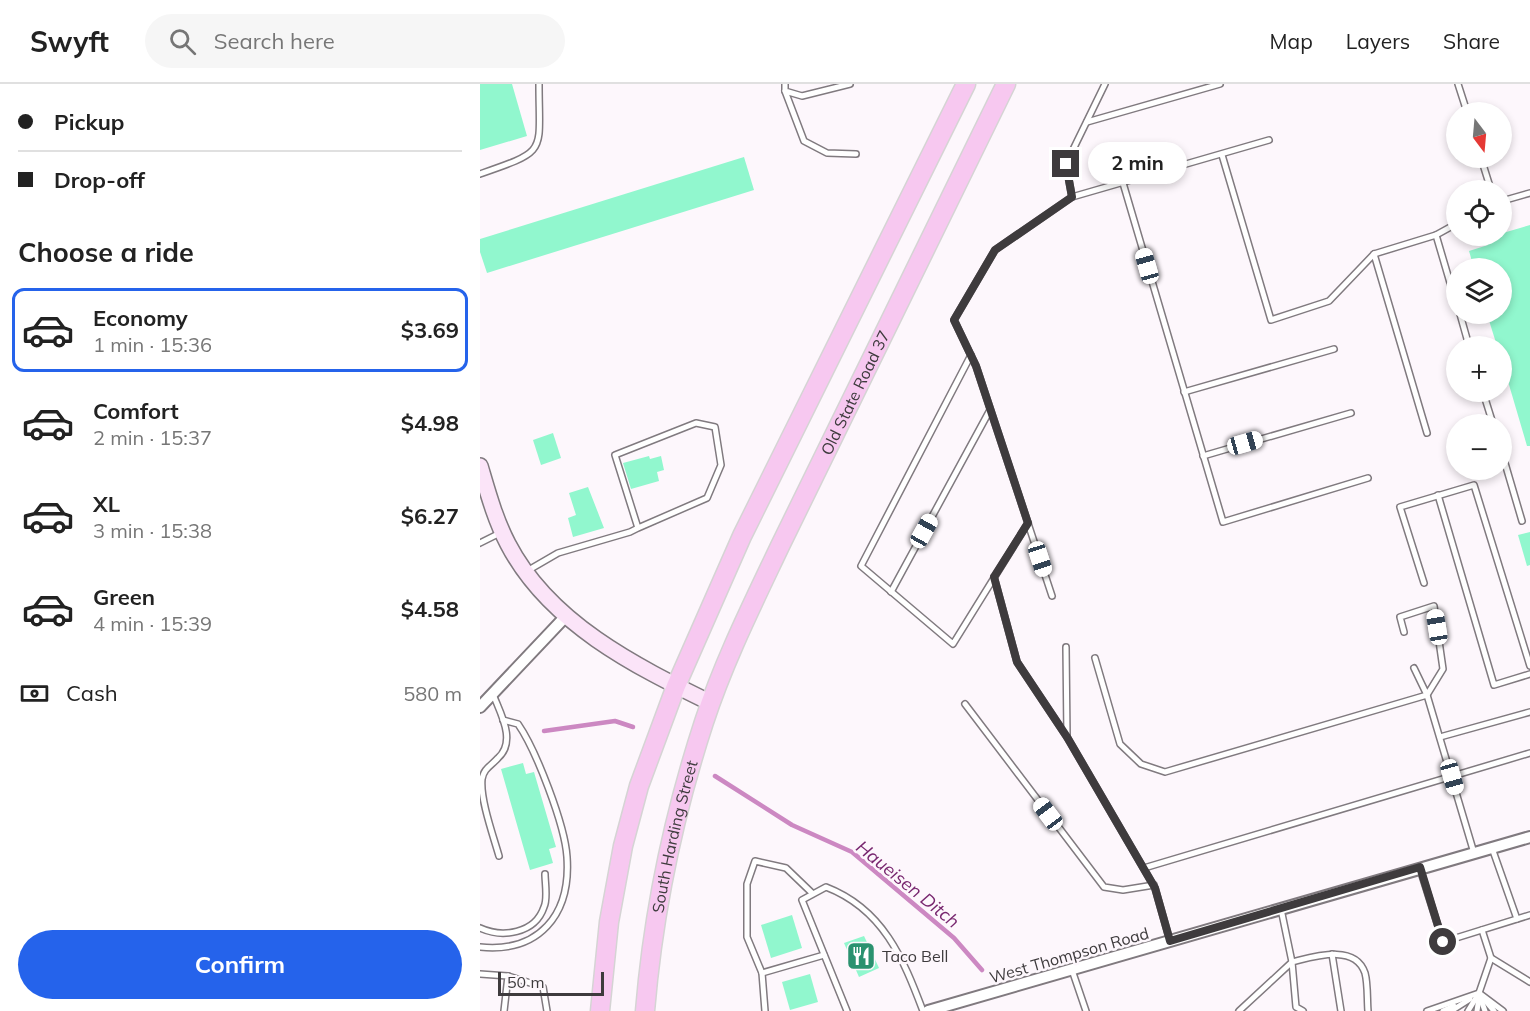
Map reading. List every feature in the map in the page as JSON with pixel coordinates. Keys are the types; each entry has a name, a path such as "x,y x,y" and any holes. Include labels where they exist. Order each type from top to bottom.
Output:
{"main road":[{"path":"600,1011 609,922 623,846 639,786 676,686 742,536 966,84"},
{"name":"Old State Road 37","path":"711,703 748,614 780,546 1006,84"},
{"name":"South Harding Street","path":"649,1007 664,882 682,797 711,703"}],"street":[{"path":"480,466 502,532 525,572 566,616 596,639 676,686 711,703"},
{"path":"480,707 566,616"},
{"name":"West Thompson Road","path":"928,1011 942,1009 1420,867 1530,837"}],"lane":[{"path":"480,174 529,156 537,148 540,129 539,84"},
{"path":"784,84 804,141 826,153 856,154"},
{"path":"785,91 802,96 850,84"},
{"path":"1072,197 1066,164 1105,84"},
{"path":"1087,122 1220,84"},
{"path":"1458,84 1464,102"},
{"path":"1052,596 971,355 954,320 995,250 1072,197 1269,140"},
{"path":"1222,155 1272,320 1329,301 1374,254 1436,235 1446,230"},
{"path":"1123,183 1222,522 1368,478"},
{"path":"1512,198 1530,193"},
{"path":"1436,235 1446,269"},
{"path":"1374,254 1427,433"},
{"path":"1185,392 1334,349"},
{"path":"971,355 861,566 953,644 1028,523"},
{"path":"891,592 990,410"},
{"path":"1203,456 1351,413"},
{"path":"525,572 558,553 638,528 707,498 721,465 715,427 696,423 615,455 638,528"},
{"path":"1510,480 1522,521"},
{"path":"1424,583 1400,507 1474,485 1530,666"},
{"path":"1438,495 1494,685 1530,674"},
{"path":"480,543 502,532"},
{"path":"994,577 1017,662 1067,737 1154,885 1170,941"},
{"path":"1095,658 1120,744 1141,764 1165,772 1428,695 1443,669 1434,606 1400,617 1404,632"},
{"path":"1066,647 1067,737"},
{"path":"1414,668 1428,695 1474,853"},
{"path":"493,694 507,731 507,744 501,757 485,769 481,780 482,793 499,856"},
{"path":"965,704 1104,887 1123,890 1154,885"},
{"path":"1440,737 1530,712"},
{"path":"480,947 497,948 517,944 535,938 546,927 559,907 567,857 532,745 518,724 503,720"},
{"path":"1144,868 1530,753"},
{"path":"1492,848 1517,919"},
{"path":"765,1011 762,973 747,937 747,884 755,861 786,868 812,893"},
{"path":"1420,867 1443,942 1530,915"},
{"path":"480,928 493,934 508,934 529,927 544,907 545,874"},
{"path":"847,1011 802,900 826,887 848,896 871,915 893,942 923,1011"},
{"path":"1281,909 1292,962 1296,1010 1303,1011"},
{"path":"1468,1011 1479,993 1491,958 1482,930"},
{"path":"1332,954 1341,1011"},
{"path":"1239,1011 1292,962 1332,954 1349,956 1359,963 1365,973 1368,1011"},
{"path":"762,973 824,955"},
{"path":"1491,958 1530,982"},
{"path":"1072,969 1086,1011"},
{"path":"480,974 508,976 543,987 547,1011"},
{"path":"504,1011 508,976"},
{"path":"1427,1011 1479,993"},
{"path":"1434,1011 1479,993"},
{"path":"1443,1011 1479,993"},
{"path":"1451,1011 1479,993"},
{"path":"1459,1011 1479,993"},
{"path":"1477,1011 1479,993"},
{"path":"1479,993 1487,1011"},
{"path":"1479,993 1494,1011"},
{"path":"1479,993 1501,1011"}],"building":[{"path":"480,84 512,84 527,136 480,150"},
{"path":"744,157 754,190 487,273 480,252 480,239"},
{"path":"1530,225 1530,446 1527,446 1512,395 1512,336 1494,336 1490,324 1512,324 1512,258 1471,258 1469,251 1485,246 1512,246 1512,230"},
{"path":"553,433 561,458 541,465 533,440"},
{"path":"649,456 650,459 661,456 664,470 657,472 659,481 631,489 623,463"},
{"path":"588,487 604,528 573,537 568,518 576,515 569,493"},
{"path":"1530,532 1530,565 1527,566 1518,535"},
{"path":"523,763 526,774 534,772 556,847 549,849 553,863 530,870 501,769"},
{"path":"792,915 802,948 771,958 761,925"},
{"name":"Taco Bell","path":"864,936 879,968 859,977 844,943"},
{"path":"810,974 818,1002 790,1010 782,982"}],"waterway":[{"name":"Haueisen Ditch","path":"544,731 615,721 633,727"},
{"name":"Haueisen Ditch","path":"715,776 792,825 852,852 954,938 982,970"}],"place":[{"name":"Taco Bell","path":"861,956"}],"route":[{"path":"1066,164 1072,197 995,250 954,320 976,366 1028,523 994,577 1017,662 1067,737 1155,888 1170,941 1420,867 1443,942"}]}
